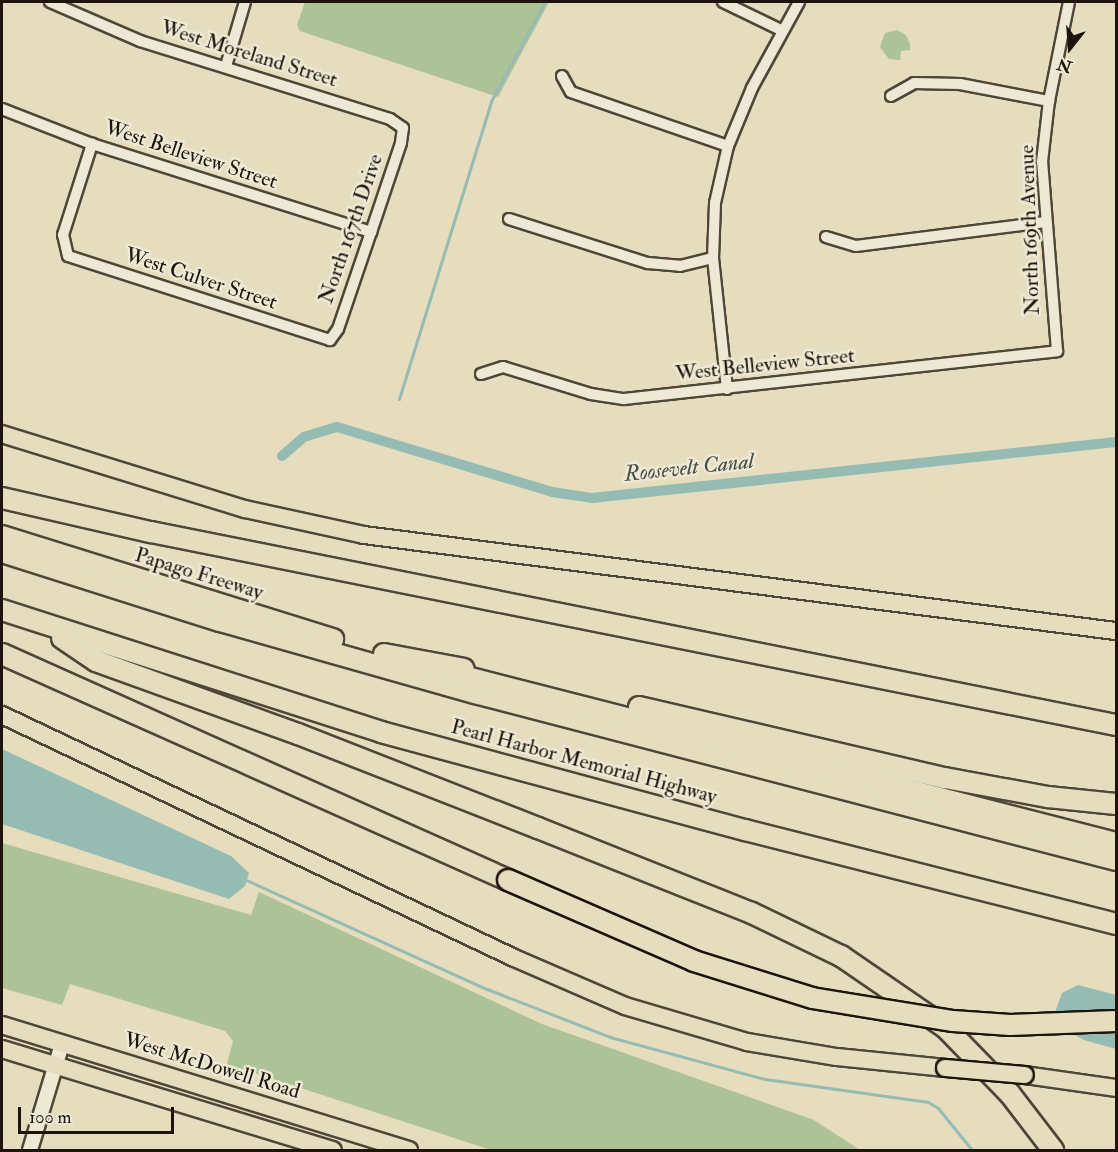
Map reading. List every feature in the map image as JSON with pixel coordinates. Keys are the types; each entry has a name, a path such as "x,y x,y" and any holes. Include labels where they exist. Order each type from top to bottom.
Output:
{"highway":[{"path":"2,498 151,532 1116,725"},
{"name":"Papago Freeway","path":"2,536 384,654"},
{"path":"2,552 220,621 475,693 1116,860"},
{"path":"2,610 45,627 96,661 288,730 528,824 742,909 832,951 895,990 946,1028 1010,1094 1053,1150"},
{"name":"Pearl Harbor Memorial Highway","path":"45,627 381,732 745,830 1116,924"},
{"path":"2,654 694,961 812,998 953,1021 1010,1025 1116,1021"},
{"path":"384,654 544,684 923,773 1048,797 1116,804"},
{"path":"384,654 1116,843"}],"main road":[{"path":"2,434 183,491 325,528 419,543 1116,631"},
{"path":"2,715 512,957 625,1006 755,1043 837,1057 1025,1075 1116,1088"},
{"name":"West McDowell Road","path":"2,1025 410,1150"},
{"path":"2,1049 333,1150"}],"street":[{"name":"West Moreland Street","path":"50,2 140,41 390,119 403,128"},
{"path":"226,66 245,2"},
{"path":"723,2 782,30"},
{"path":"727,389 713,258 715,203 729,146 782,30 799,2"},
{"name":"North 169th Avenue","path":"1057,351 1042,162 1049,101 1069,2"},
{"path":"562,76 571,92 729,146"},
{"path":"891,96 914,83 949,84 1049,101"},
{"name":"West Belleview Street","path":"2,109 92,144 371,232"},
{"name":"North 167th Drive","path":"330,340 338,329 402,143 403,128"},
{"name":"West Culver Street","path":"92,144 63,236 63,247 69,256 330,340"},
{"path":"509,219 648,263 680,266 713,258"},
{"path":"826,237 856,246 1045,222"},
{"name":"West Belleview Street","path":"481,374 503,367 608,399 727,389 1057,351"},
{"path":"30,1150 62,1044"}],"green space":[{"path":"305,2 549,2 498,97 300,31 297,25"},
{"path":"897,30 906,35 910,44 910,50 901,51 900,60 889,59 880,47 885,33"},
{"path":"2,843 251,915 259,892 542,1024 814,1120 860,1150 491,1150 227,1064 233,1041 225,1031 70,984 62,1005 2,988"}],"water":[{"path":"2,749 231,856 249,873 245,886 229,899 2,824"},
{"path":"1078,985 1116,995 1116,1049 1084,1040 1060,1027 1054,1015 1062,993"}],"waterway":[{"path":"399,399 491,101 545,2"},
{"name":"Roosevelt Canal","path":"282,456 304,437 337,427 552,492 592,498 1116,442"},
{"path":"244,879 487,989 610,1037 765,1079 928,1102 938,1108 972,1150"}]}
